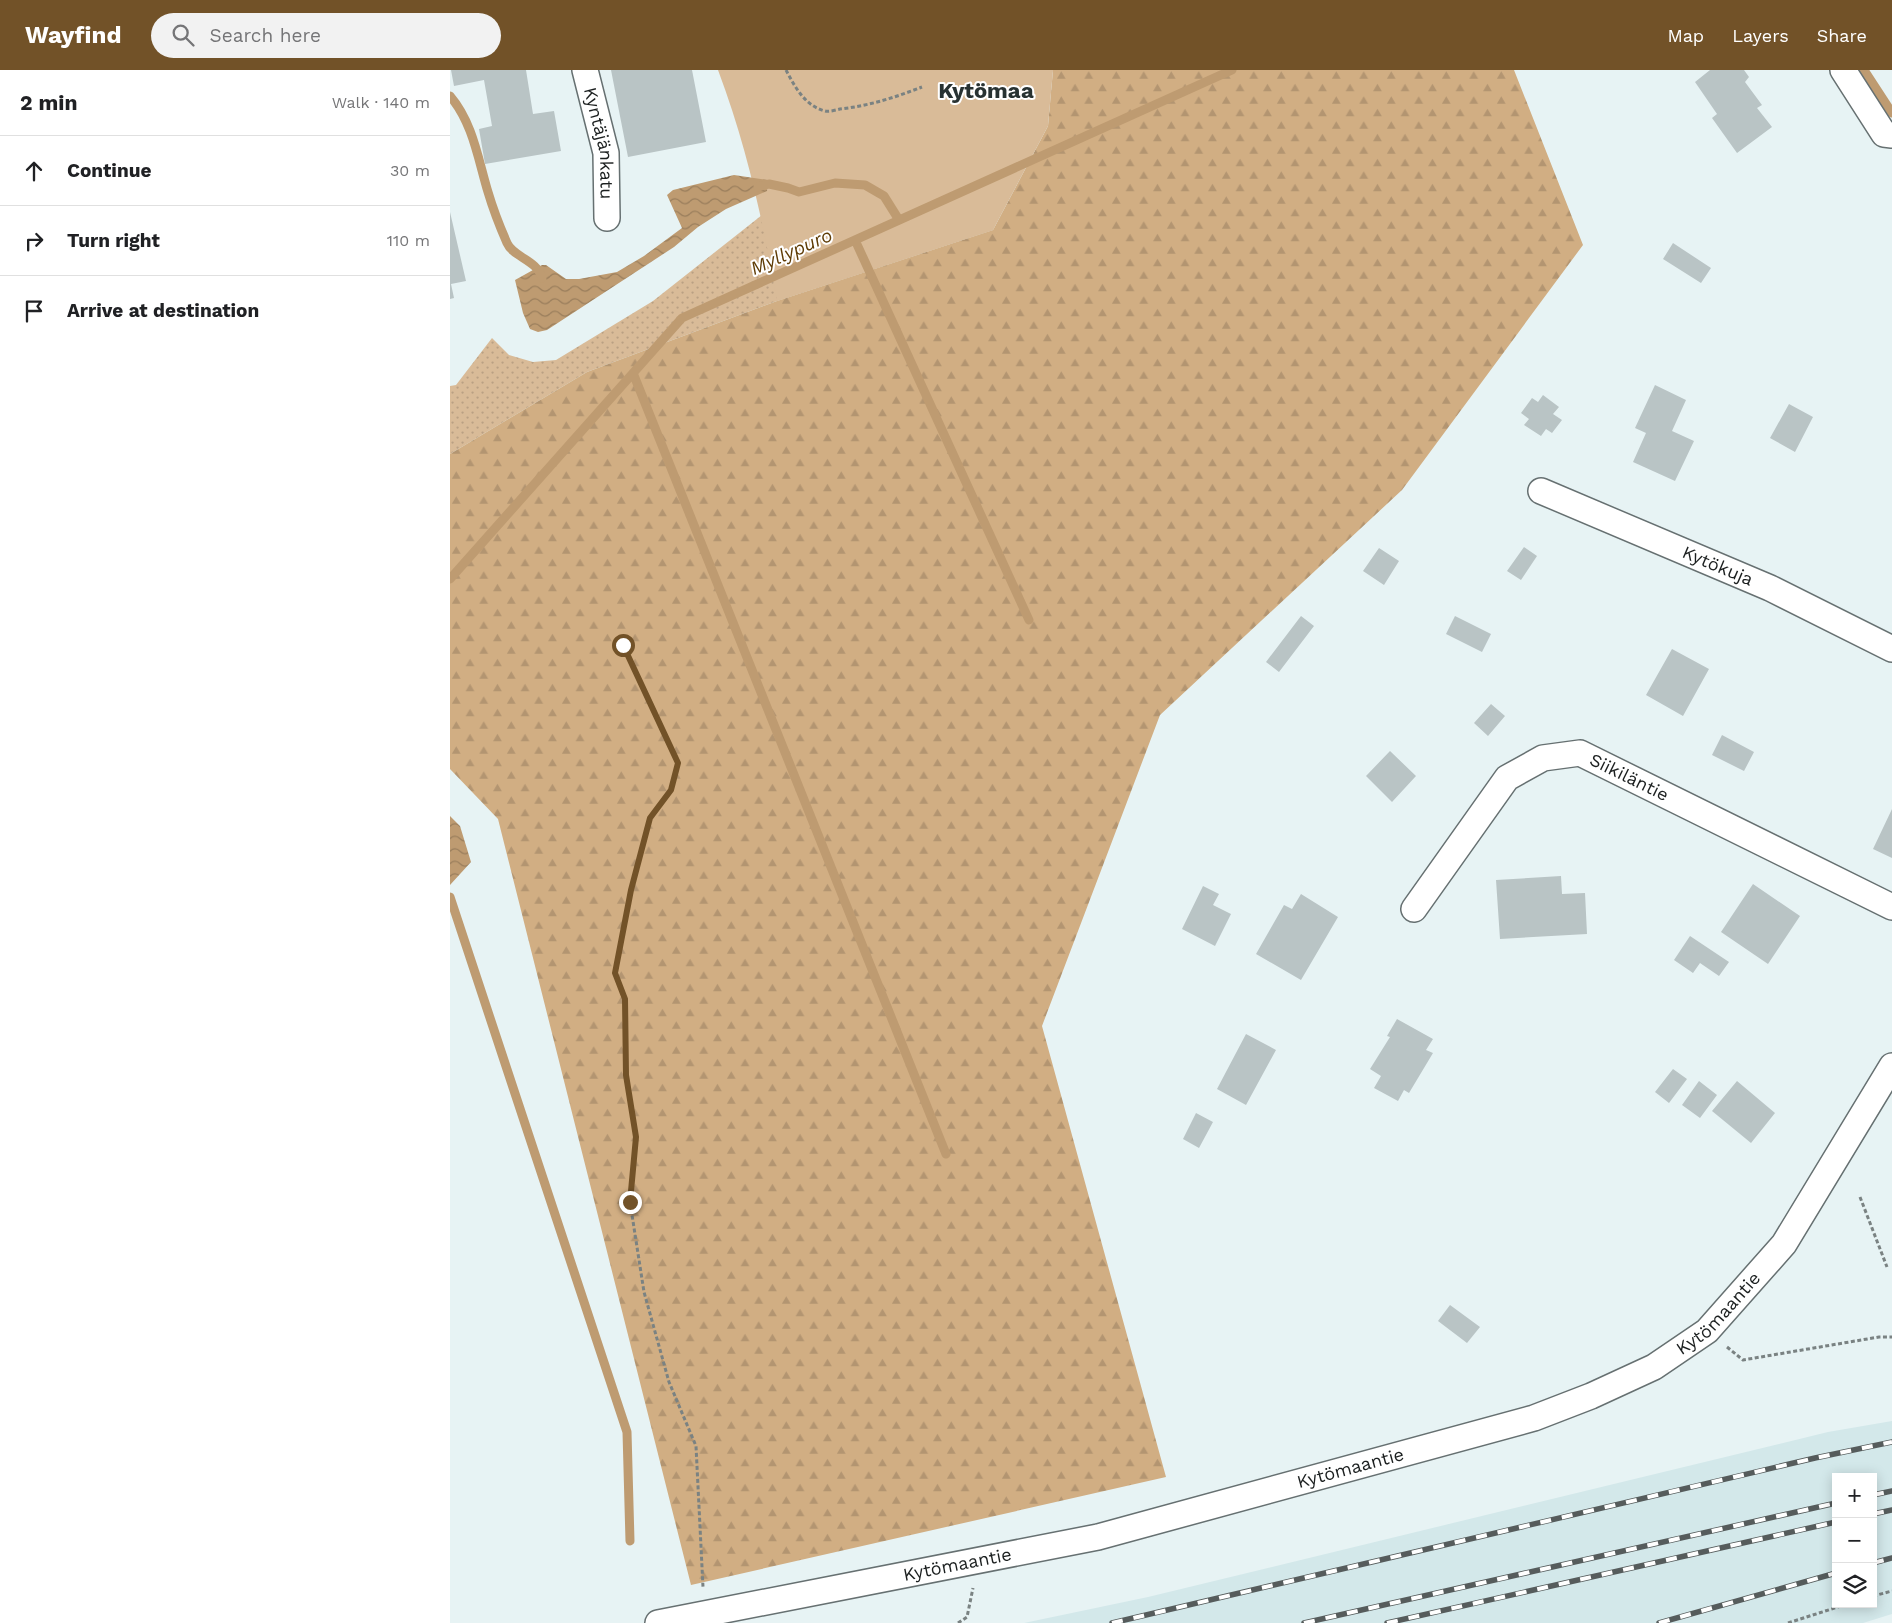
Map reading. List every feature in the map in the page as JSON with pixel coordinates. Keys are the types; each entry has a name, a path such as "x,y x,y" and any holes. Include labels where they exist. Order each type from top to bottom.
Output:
{"street":[{"name":"Kyntäjänkatu","path":"584,70 606,153 607,218"},
{"path":"1843,70 1884,134 1892,135"},
{"name":"Kytökuja","path":"1541,491 1770,588 1892,649"},
{"name":"Siikiläntie","path":"1414,909 1506,778 1543,758 1580,753 1892,907"},
{"name":"Kytömaantie","path":"658,1623 1098,1537 1534,1418 1591,1396 1654,1368 1707,1331 1784,1244 1892,1066"}],"path":[{"path":"786,70 796,88 807,101 826,111 857,107 901,96 922,87"},
{"path":"623,645 678,763 671,790 650,818 631,890 615,973 625,999 626,1075 636,1137 630,1202 647,1301 669,1382 696,1446 705,1615"},
{"path":"1860,1197 1887,1267"},
{"path":"1707,1331 1743,1360 1879,1337 1892,1337"},
{"path":"958,1623 966,1617 979,1561"},
{"path":"1877,1595 1892,1591"},
{"path":"1788,1623 1835,1608"}],"shaded area":[{"path":"718,70 1053,70 1048,126 993,230 777,301 766,242 746,156"},
{"path":"1053,70 993,230 777,301 587,372 450,454 450,386 456,385 492,338 509,355 533,362 556,360 653,301 762,215 793,235"},
{"path":"1892,1421 1892,1614 1863,1623 1024,1623 1148,1597 1828,1432"}],"green space":[{"path":"1053,70 1514,70 1583,245 1402,490 1160,715 1042,1026 1166,1477 691,1585 498,819 450,769 450,454 587,372 777,301 993,230 1048,126"}],"water":[{"path":"734,175 768,180 767,191 726,209 698,227 674,247 547,330 538,332 530,329 523,313 515,280 542,265 546,265 566,279 579,279 617,272 644,256 682,228 667,195 673,190"},
{"path":"450,816 460,826 471,862 450,885"}],"building":[{"path":"451,70 526,70 533,114 554,111 561,151 485,164 479,129 492,126 484,80 454,86"},
{"path":"611,70 692,70 706,142 628,157"},
{"path":"1710,70 1744,70 1749,77 1745,82 1762,105 1757,108 1772,127 1737,153 1712,118 1717,114 1695,82"},
{"path":"450,212 466,281 451,284 454,298 450,299"},
{"path":"1673,243 1711,268 1701,283 1663,259"},
{"path":"1655,385 1686,400 1672,431 1694,441 1675,481 1633,462 1646,433 1635,428"},
{"path":"1543,395 1559,407 1553,414 1562,420 1552,433 1546,429 1541,436 1524,425 1529,419 1521,413 1532,398 1538,402"},
{"path":"1789,404 1813,417 1795,452 1770,438"},
{"path":"1524,547 1537,556 1521,580 1507,571"},
{"path":"1379,548 1399,561 1384,585 1363,571"},
{"path":"1301,616 1314,626 1279,672 1266,662"},
{"path":"1455,616 1491,634 1482,652 1446,634"},
{"path":"1672,649 1709,669 1683,716 1646,695"},
{"path":"1491,704 1505,716 1488,736 1474,723"},
{"path":"1722,735 1754,752 1744,771 1712,755"},
{"path":"1390,751 1416,776 1392,802 1366,776"},
{"path":"1892,809 1892,858 1873,849"},
{"path":"1561,876 1562,894 1585,893 1587,934 1500,939 1496,880"},
{"path":"1753,884 1800,916 1768,964 1721,932"},
{"path":"1203,886 1219,894 1213,905 1231,914 1215,946 1182,929"},
{"path":"1301,894 1338,917 1301,980 1256,954 1284,905 1292,909"},
{"path":"1690,936 1729,962 1719,976 1700,963 1693,973 1674,960"},
{"path":"1397,1019 1433,1039 1426,1050 1433,1053 1409,1093 1404,1090 1398,1101 1374,1088 1381,1076 1370,1069 1390,1037 1387,1036"},
{"path":"1246,1034 1276,1050 1246,1105 1217,1089"},
{"path":"1673,1069 1687,1079 1669,1103 1655,1092"},
{"path":"1699,1081 1717,1095 1700,1118 1682,1105"},
{"path":"1737,1081 1775,1113 1751,1143 1712,1111"},
{"path":"1196,1113 1213,1122 1199,1148 1183,1139"},
{"path":"1450,1305 1480,1327 1467,1343 1438,1321"}],"waterway":[{"name":"Myllypuro","path":"450,579 682,318 1232,70"},
{"path":"1864,70 1892,113"},
{"path":"450,96 458,107 469,130 478,154 492,205 507,243 514,252 535,267 542,278"},
{"path":"758,187 769,184 799,192 835,183 865,185 884,196 899,220"},
{"path":"855,240 1029,620"},
{"path":"633,373 946,1154"},
{"path":"450,897 627,1432 630,1541"}],"railway":[{"path":"1112,1623 1815,1458 1892,1442"},
{"path":"1877,1494 1892,1491"},
{"path":"1304,1623 1832,1504"},
{"path":"1877,1513 1892,1510"},
{"path":"1387,1623 1832,1523"},
{"path":"1877,1562 1892,1558"},
{"path":"1659,1623 1832,1574"}],"district":[{"name":"Kytömaa","path":"986,90"}],"route":[{"path":"623,645 678,763 671,790 650,818 631,890 615,973 625,999 626,1075 636,1137 630,1202"}]}
